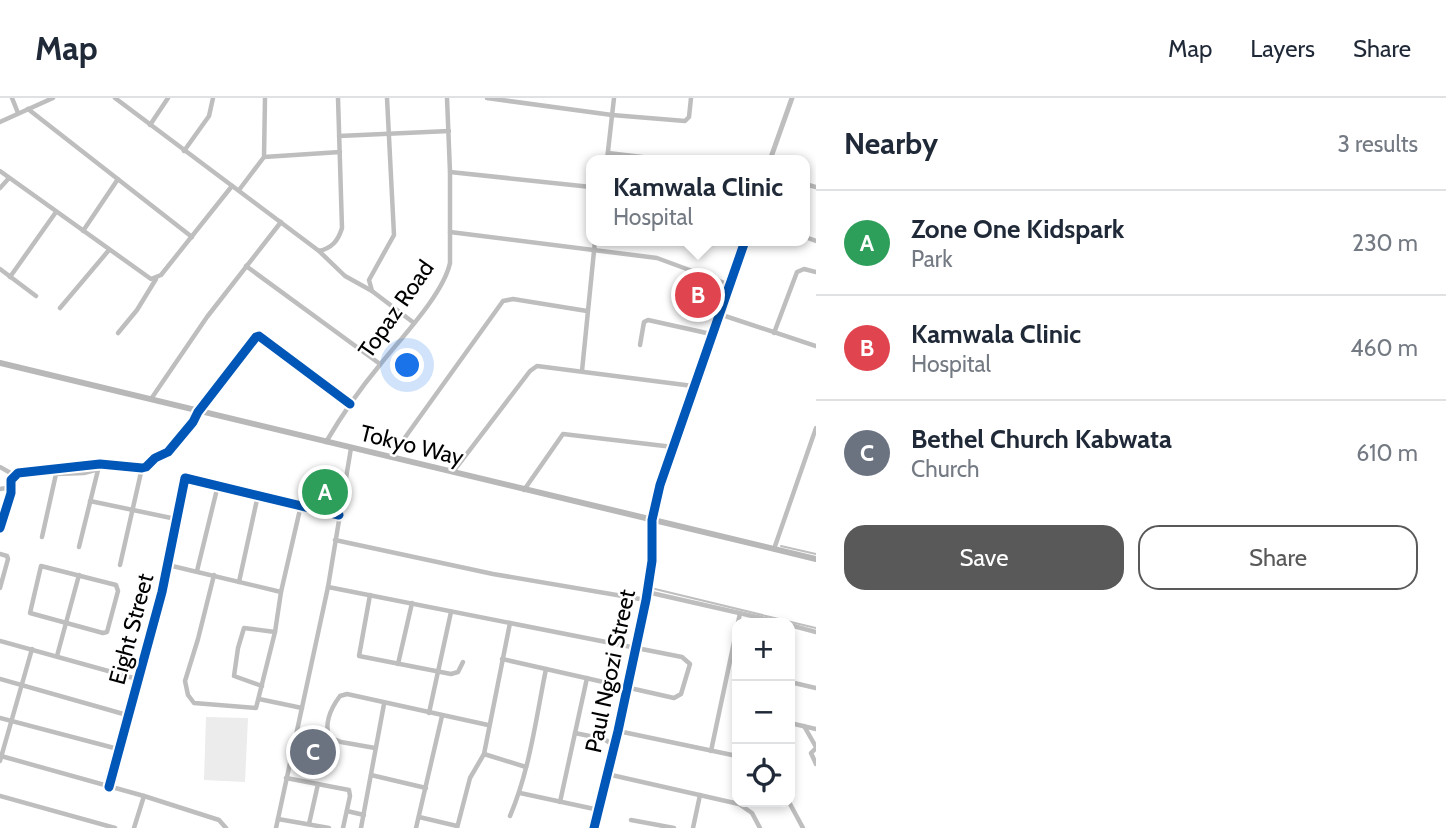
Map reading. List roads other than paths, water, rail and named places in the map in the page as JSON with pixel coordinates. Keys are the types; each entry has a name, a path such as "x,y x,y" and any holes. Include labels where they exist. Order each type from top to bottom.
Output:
{"main road":[{"name":"Tokyo Way","path":"0,363 816,559"}],"street":[{"path":"12,98 18,113"},
{"path":"0,122 53,98"},
{"path":"115,98 319,251 345,276 372,291 414,323"},
{"path":"150,125 168,98"},
{"path":"184,151 209,116 213,98"},
{"path":"239,190 264,157 265,98"},
{"path":"319,251 329,249 340,237 342,228 338,98"},
{"path":"372,291 370,277 394,235 387,98"},
{"name":"Topaz Road","path":"326,443 349,404 414,323 447,274 450,263 450,172 447,98"},
{"path":"487,98 612,115 685,121 689,117 691,98"},
{"path":"540,98 540,105"},
{"path":"614,98 608,153 625,155"},
{"path":"772,155 792,98"},
{"path":"28,109 192,237"},
{"path":"340,136 449,131"},
{"path":"264,157 340,152"},
{"path":"0,172 146,277 157,279"},
{"path":"450,172 586,186"},
{"path":"0,188 9,178"},
{"path":"83,231 118,179"},
{"path":"118,333 157,279 232,186"},
{"path":"10,277 56,212"},
{"path":"150,399 207,317 281,222"},
{"path":"450,232 657,258 730,285"},
{"path":"582,371 594,246"},
{"path":"652,520 660,485 743,246"},
{"path":"60,308 109,250"},
{"path":"246,266 380,364"},
{"path":"0,269 36,296"},
{"path":"774,333 797,272 804,269 816,272"},
{"path":"391,457 503,301 509,298 587,311"},
{"path":"719,314 816,346"},
{"path":"640,345 644,323 648,320 711,334"},
{"path":"0,467 14,475 75,465 142,468 168,452 193,422 252,339 259,336 349,404"},
{"path":"453,473 532,369 541,366 693,386"},
{"path":"774,549 814,442 816,428"},
{"path":"524,490 563,434 673,447"},
{"path":"276,828 328,587 351,448"},
{"path":"42,537 56,474 84,473 117,465"},
{"path":"120,565 142,468"},
{"path":"79,547 95,474 99,469"},
{"path":"0,528 14,475"},
{"name":"Eight Street","path":"109,787 168,565 183,480 189,477 218,485"},
{"path":"197,571 218,485 339,515"},
{"path":"0,489 11,487"},
{"path":"239,582 258,495"},
{"path":"90,501 176,520"},
{"path":"214,575 185,687 194,703 256,708 275,632 281,592 301,505"},
{"name":"Paul Ngozi Street","path":"594,828 615,746 646,600 652,561 652,520"},
{"path":"335,540 493,574 646,600"},
{"path":"0,554 8,559 0,588"},
{"path":"168,565 281,592"},
{"path":"44,566 79,575 118,587 107,632 30,614 40,568 44,566"},
{"path":"57,656 79,575"},
{"path":"328,587 682,656 690,664 681,694 669,698 502,659"},
{"path":"647,592 761,618"},
{"path":"370,595 359,656 455,674 463,662"},
{"path":"398,664 412,603"},
{"path":"429,713 452,612"},
{"path":"739,618 740,613"},
{"path":"419,817 457,827 470,778 484,754 510,623"},
{"path":"795,626 816,632"},
{"path":"262,687 234,676 237,648 244,628 275,632"},
{"path":"0,640 137,679"},
{"path":"32,649 1,759 144,796 219,820 225,826"},
{"path":"711,751 732,654"},
{"path":"510,816 520,793 546,669"},
{"path":"560,802 587,678"},
{"path":"0,679 127,715"},
{"path":"795,683 816,688"},
{"path":"375,748 329,737 329,714 343,695 488,725"},
{"path":"259,699 302,708"},
{"path":"361,828 384,704"},
{"path":"416,828 442,716"},
{"path":"0,718 118,749"},
{"path":"795,724 816,729"},
{"path":"804,726 816,745 811,753 816,764"},
{"path":"618,731 732,755"},
{"path":"575,733 604,739 615,746"},
{"path":"484,754 526,767"},
{"path":"607,774 739,804 752,813 760,828"},
{"path":"371,775 426,788"},
{"path":"286,778 349,790 351,796 344,828"},
{"path":"309,824 318,784"},
{"path":"520,793 599,810"},
{"path":"693,828 700,795"},
{"path":"0,796 115,828"},
{"path":"134,828 144,796"},
{"path":"792,807 803,828"},
{"path":"347,811 364,815"},
{"path":"278,819 329,828"},
{"path":"631,820 674,828"}],"waterway":[{"path":"781,546 816,554"},
{"path":"655,589 816,628"}],"place":[{"name":"Kamwala Clinic","path":"698,295"},
{"name":"Zone One Kidspark","path":"325,492"},
{"name":"Bethel Church Kabwata","path":"313,752"}]}
